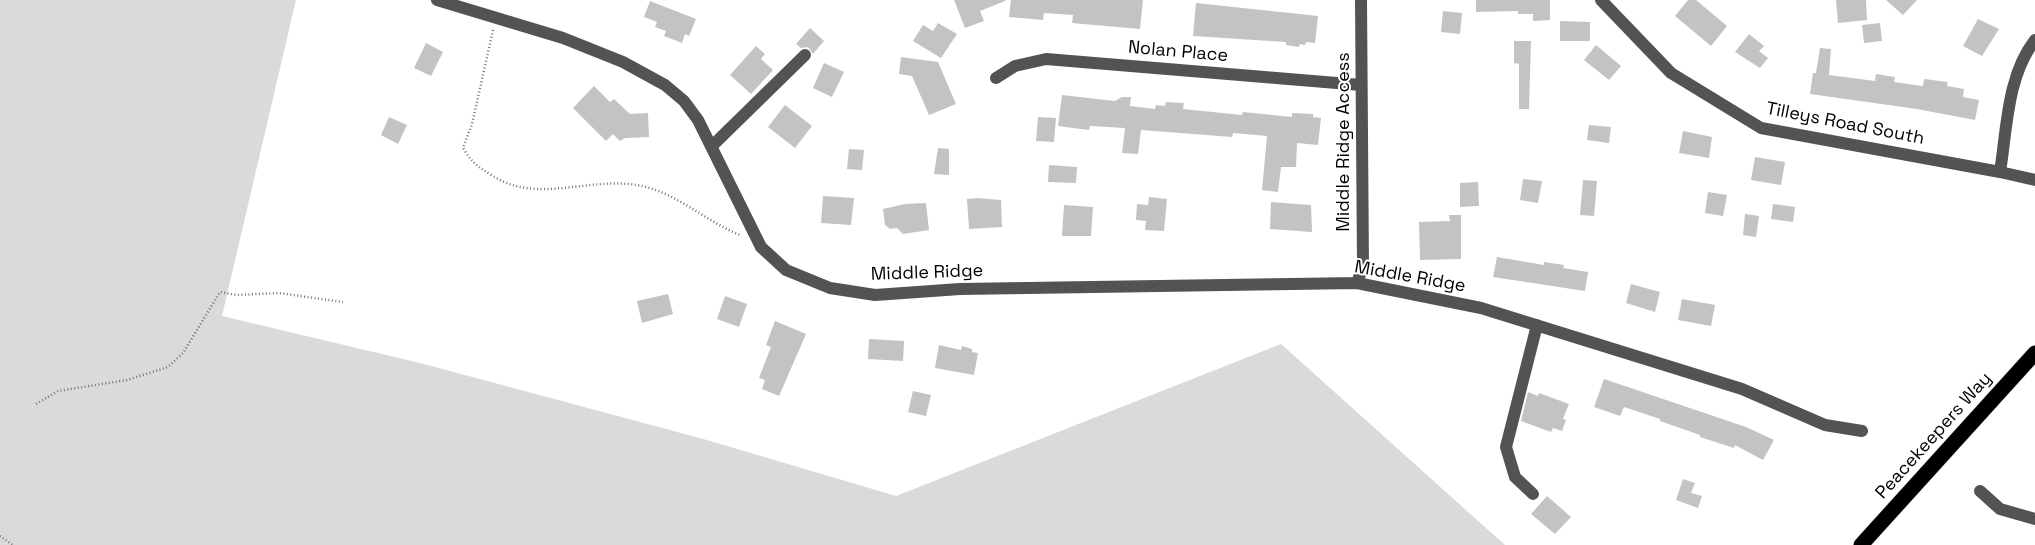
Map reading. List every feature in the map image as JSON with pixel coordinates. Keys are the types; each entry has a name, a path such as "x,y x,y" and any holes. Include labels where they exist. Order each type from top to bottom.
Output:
{"highway":[{"name":"Peacekeepers Way","path":"1861,545 2035,353"}],"street":[{"name":"Middle Ridge","path":"437,0 588,47 652,78 684,101 712,146 759,243 786,270 830,288 874,295 960,289 1357,283 1481,308 1742,389 1825,425 1862,430"},
{"name":"Middle Ridge Access","path":"1357,283 1363,266 1361,0"},
{"name":"Tilleys Road South","path":"1601,0 1671,74 1760,128 2035,180"},
{"path":"2000,172 2015,79 2024,54 2035,40"},
{"path":"712,146 805,55"},
{"name":"Nolan Place","path":"996,78 1015,66 1046,59 1361,85"},
{"path":"1533,494 1515,477 1506,447 1537,325"},
{"path":"1980,491 2000,509 2035,519"}],"path":[{"path":"496,17 472,124 463,148 472,163 508,186 549,190 606,182 643,186 677,201 728,231 759,243"},
{"path":"36,404 58,391 127,380 168,367 183,353 220,292 237,295 279,293 343,302"},
{"path":"0,536 13,545"}],"shaded area":[{"path":"0,0 296,0 222,316 424,364 707,440 896,496 1281,344 1505,545 0,545"}],"building":[{"path":"954,0 1005,1 980,11 984,21 965,28"},
{"path":"1011,0 1143,0 1140,29 1072,23 1073,15 1044,13 1043,20 1009,17"},
{"path":"1476,0 1550,0 1550,20 1533,21 1533,14 1518,14 1518,11 1476,12"},
{"path":"1688,0 1696,0 1727,26 1711,46 1675,16"},
{"path":"1836,0 1866,0 1867,20 1838,23"},
{"path":"1886,0 1917,0 1903,15"},
{"path":"650,1 696,19 689,36 685,34 682,43 664,36 666,31 655,27 657,22 644,17"},
{"path":"1196,3 1318,16 1315,43 1306,42 1305,45 1300,44 1299,47 1286,45 1286,42 1193,36"},
{"path":"1443,11 1462,13 1460,34 1441,32"},
{"path":"1978,19 1999,29 1982,56 1963,46"},
{"path":"1560,21 1590,22 1590,41 1560,41"},
{"path":"938,23 957,34 941,58 913,41 923,25 933,31"},
{"path":"1880,23 1882,41 1864,43 1862,25"},
{"path":"810,28 824,41 813,54 808,47 801,48 796,44"},
{"path":"1749,34 1764,46 1759,51 1768,58 1760,68 1735,52"},
{"path":"1514,41 1531,41 1529,109 1519,109 1519,64 1514,63"},
{"path":"426,43 443,52 431,76 414,68"},
{"path":"1596,45 1621,66 1609,80 1584,60"},
{"path":"756,46 765,54 761,59 773,70 751,94 730,75"},
{"path":"1820,48 1831,49 1829,75 1875,81 1876,74 1895,77 1894,82 1923,86 1924,79 1948,82 1947,86 1964,89 1963,97 1979,100 1975,120 1917,109 1810,94 1813,73 1816,73"},
{"path":"901,57 938,62 956,104 929,115 912,76 899,74"},
{"path":"824,63 844,72 832,97 813,88"},
{"path":"594,86 610,102 614,99 630,114 648,113 649,137 625,138 620,141 613,134 606,141 573,108"},
{"path":"1062,95 1115,101 1122,97 1131,97 1130,106 1155,109 1156,105 1165,106 1166,102 1184,103 1183,109 1242,115 1243,112 1292,117 1292,113 1313,114 1313,117 1321,118 1318,145 1297,143 1296,167 1281,167 1278,192 1262,190 1267,136 1233,133 1232,137 1141,130 1138,154 1122,153 1125,128 1090,126 1089,130 1058,126"},
{"path":"785,105 812,126 795,148 768,127"},
{"path":"389,117 407,125 398,144 381,135"},
{"path":"1038,117 1056,118 1054,142 1036,141"},
{"path":"1589,125 1611,127 1609,143 1587,140"},
{"path":"1683,131 1712,137 1709,158 1679,153"},
{"path":"938,148 949,149 949,175 934,174"},
{"path":"849,149 864,150 862,170 847,169"},
{"path":"1755,157 1785,162 1781,185 1751,180"},
{"path":"1049,165 1077,167 1076,183 1048,182"},
{"path":"1523,179 1542,181 1538,203 1520,200"},
{"path":"1583,180 1597,181 1594,216 1580,215"},
{"path":"1478,182 1479,206 1460,207 1460,183"},
{"path":"1708,192 1727,195 1723,216 1705,213"},
{"path":"823,196 854,198 851,225 821,223"},
{"path":"1149,197 1167,199 1164,231 1145,230 1146,221 1136,220 1137,204 1148,205"},
{"path":"967,199 1001,200 1002,227 969,229"},
{"path":"1271,202 1311,205 1312,232 1270,229"},
{"path":"926,203 929,230 903,234 897,228 890,229 885,225 883,209 905,204"},
{"path":"1773,204 1795,207 1793,222 1771,219"},
{"path":"1064,205 1093,207 1091,236 1062,236"},
{"path":"1745,214 1759,216 1756,237 1743,235"},
{"path":"1449,215 1461,215 1461,259 1420,260 1419,222 1450,221"},
{"path":"1497,257 1544,265 1544,262 1564,265 1563,268 1588,272 1585,291 1493,277"},
{"path":"1631,284 1660,292 1655,312 1626,303"},
{"path":"668,294 673,314 642,323 637,301"},
{"path":"725,296 747,304 739,327 717,319"},
{"path":"1682,299 1715,305 1711,326 1678,320"},
{"path":"775,321 806,334 779,396 762,389 765,380 759,378 771,347 766,345"},
{"path":"869,339 904,341 903,361 868,359"},
{"path":"939,345 961,350 962,346 978,353 974,375 935,368"},
{"path":"1604,379 1746,427 1774,440 1763,460 1735,445 1734,448 1700,437 1700,435 1660,421 1660,419 1624,407 1620,416 1594,407"},
{"path":"913,391 931,395 926,416 908,412"},
{"path":"1528,392 1538,396 1539,393 1569,404 1563,419 1566,420 1562,431 1553,428 1551,432 1521,421"},
{"path":"1683,479 1695,483 1691,493 1702,496 1698,508 1676,500"},
{"path":"1547,496 1571,517 1555,534 1531,514"}]}
